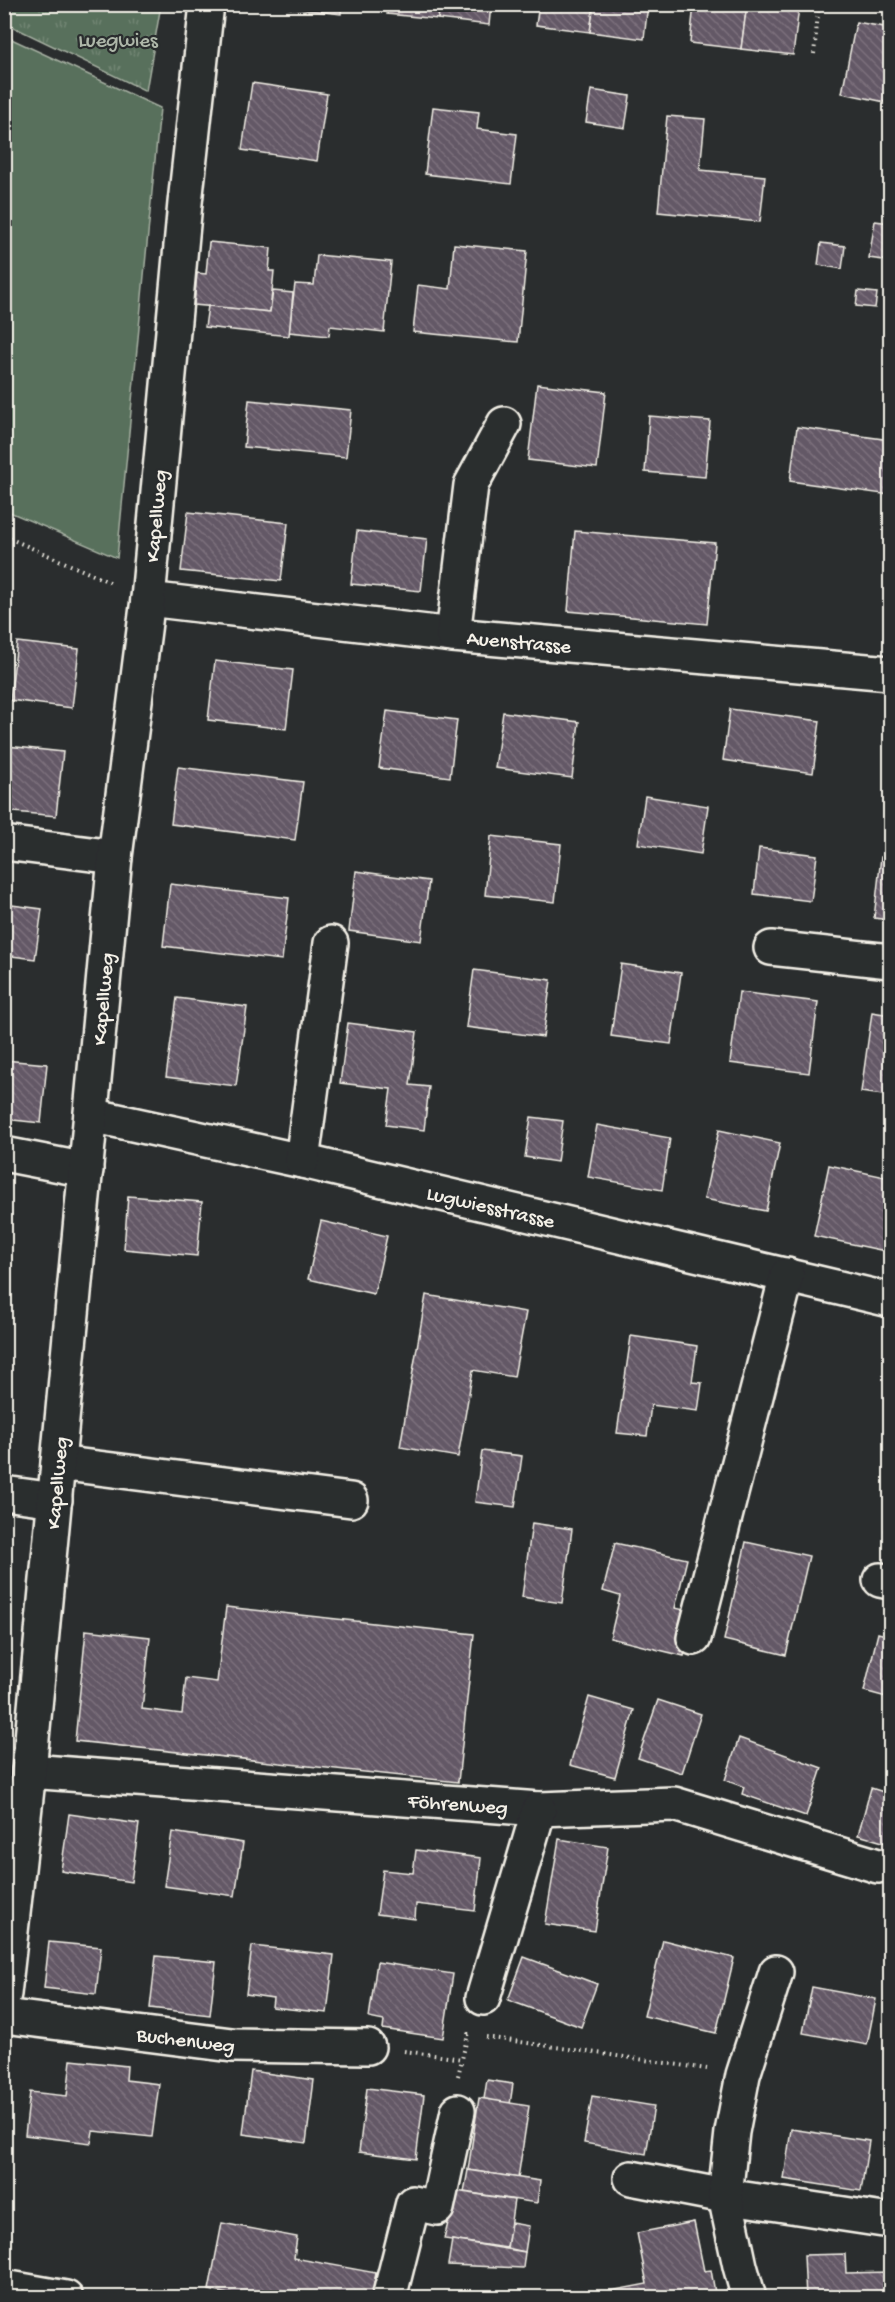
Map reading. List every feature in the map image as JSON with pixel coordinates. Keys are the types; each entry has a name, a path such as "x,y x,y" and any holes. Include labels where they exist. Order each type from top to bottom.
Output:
{"street":[{"name":"Kapellweg","path":"4,1994 13,1834 29,1771 115,857 148,599 184,214 207,4"},
{"path":"453,635 471,485 504,424"},
{"name":"Auenstrasse","path":"148,599 453,635 891,673"},
{"path":"4,843 115,857"},
{"path":"302,1161 331,943"},
{"path":"771,948 891,961"},
{"name":"Lugwiesstrasse","path":"91,1115 302,1161 891,1300"},
{"path":"4,1154 86,1170"},
{"path":"694,1638 787,1275"},
{"path":"58,1463 351,1500"},
{"path":"4,1493 54,1500"},
{"name":"Föhrenweg","path":"29,1771 539,1809 674,1804 878,1866"},
{"path":"483,1998 539,1809"},
{"path":"749,2298 725,2196 732,2132 744,2075 776,1972"},
{"name":"Buchenweg","path":"4,2016 232,2045 368,2047"},
{"path":"389,2298 413,2203 437,2208 458,2111"},
{"path":"631,2178 725,2196 891,2221"},
{"path":"4,2288 66,2298"}],"path":[{"path":"814,54 819,4"},
{"path":"4,536 148,599"},
{"path":"368,2047 462,2059 468,2034 744,2075"}],"green space":[{"name":"Luegwies","path":"4,5 161,5 146,91 5,23"},
{"path":"5,36 160,108 117,558 5,510"}],"building":[{"path":"262,4 291,4 291,8"},
{"path":"291,4 342,4 341,14 291,8"},
{"path":"388,4 440,4 438,19 387,14"},
{"path":"440,4 491,4 489,25 438,19"},
{"path":"539,4 594,4 590,32 536,25"},
{"path":"594,4 648,4 644,39 590,32"},
{"path":"694,4 747,4 741,49 690,43"},
{"path":"747,4 799,7 793,55 741,49"},
{"path":"856,22 890,28 890,103 842,93"},
{"path":"252,83 327,94 317,161 242,150"},
{"path":"591,90 630,96 625,128 586,122"},
{"path":"433,107 479,112 477,129 517,134 511,184 425,174"},
{"path":"667,116 705,119 700,170 765,176 760,222 658,212"},
{"path":"875,221 890,223 890,261 869,258"},
{"path":"209,242 271,248 269,271 274,271 270,312 194,305 197,273 206,274"},
{"path":"821,243 845,246 842,269 818,265"},
{"path":"454,244 527,251 518,342 413,332 418,285 450,289"},
{"path":"317,255 391,262 384,332 330,326 329,336 289,332 295,284 314,285"},
{"path":"273,291 293,293 289,336 205,327 208,306 270,312"},
{"path":"858,291 877,293 875,308 856,306"},
{"path":"537,384 606,392 597,468 528,460"},
{"path":"249,400 351,410 346,457 244,447"},
{"path":"649,416 710,421 705,477 645,472"},
{"path":"797,427 890,440 890,495 790,481"},
{"path":"188,512 288,523 281,581 181,571"},
{"path":"357,531 427,539 421,591 351,584"},
{"path":"575,531 715,543 707,624 568,611"},
{"path":"17,642 79,649 72,708 10,700"},
{"path":"215,661 293,670 286,729 208,720"},
{"path":"730,709 820,721 813,773 723,760"},
{"path":"387,711 457,720 450,777 379,768"},
{"path":"503,712 579,722 572,778 495,768"},
{"path":"7,746 63,752 56,816 4,811"},
{"path":"178,767 303,782 295,840 171,824"},
{"path":"645,796 708,806 701,854 638,844"},
{"path":"491,836 561,844 555,902 485,895"},
{"path":"759,848 817,855 811,901 754,894"},
{"path":"881,857 890,858 890,920 874,918"},
{"path":"356,871 429,881 421,941 349,931"},
{"path":"170,884 289,898 282,960 163,946"},
{"path":"4,904 42,909 35,959 4,955"},
{"path":"621,964 681,973 671,1044 611,1036"},
{"path":"474,970 551,980 543,1037 466,1027"},
{"path":"739,992 818,1002 809,1073 730,1063"},
{"path":"177,998 247,1007 236,1086 166,1077"},
{"path":"872,1012 890,1015 890,1096 861,1092"},
{"path":"348,1023 417,1032 410,1085 429,1087 424,1130 386,1125 391,1089 340,1083"},
{"path":"4,1060 47,1064 41,1123 4,1119"},
{"path":"531,1117 563,1121 557,1162 525,1157"},
{"path":"597,1125 670,1138 662,1190 588,1177"},
{"path":"719,1130 780,1143 766,1211 704,1199"},
{"path":"829,1165 890,1178 890,1252 814,1236"},
{"path":"128,1196 202,1202 197,1256 124,1249"},
{"path":"321,1221 387,1236 374,1294 308,1279"},
{"path":"426,1295 526,1312 514,1377 473,1370 458,1457 400,1447"},
{"path":"631,1336 697,1346 692,1382 702,1383 698,1411 651,1405 647,1436 617,1433"},
{"path":"482,1451 522,1456 515,1507 475,1502"},
{"path":"890,1504 890,1533 885,1531"},
{"path":"532,1523 572,1529 562,1603 522,1597"},
{"path":"746,1542 809,1556 786,1655 724,1640"},
{"path":"615,1543 687,1559 675,1608 694,1612 684,1656 610,1638 620,1596 603,1591"},
{"path":"226,1607 474,1634 458,1782 75,1741 86,1630 150,1637 142,1709 182,1714 186,1678 217,1682"},
{"path":"878,1633 890,1636 890,1698 864,1691"},
{"path":"589,1697 634,1710 615,1777 570,1765"},
{"path":"658,1700 701,1714 682,1773 638,1758"},
{"path":"739,1738 822,1768 806,1816 742,1794 744,1787 725,1780"},
{"path":"871,1788 890,1794 890,1844 858,1835"},
{"path":"69,1814 139,1824 131,1882 61,1871"},
{"path":"172,1832 243,1843 235,1896 164,1886"},
{"path":"559,1839 608,1847 595,1931 545,1924"},
{"path":"416,1850 481,1858 475,1911 416,1904 415,1919 377,1914 383,1870 413,1873"},
{"path":"663,1940 734,1958 716,2033 644,2016"},
{"path":"49,1942 101,1947 96,1994 44,1988"},
{"path":"252,1946 334,1955 327,2013 272,2007 273,1998 246,1994"},
{"path":"156,1956 216,1962 210,2015 150,2008"},
{"path":"524,1957 597,1984 581,2027 508,2000"},
{"path":"377,1962 453,1974 443,2038 383,2029 384,2021 369,2018"},
{"path":"812,1987 876,1999 867,2045 803,2033"},
{"path":"71,2060 127,2066 126,2080 159,2084 152,2137 93,2131 91,2143 25,2135 30,2092 67,2096"},
{"path":"251,2071 314,2080 306,2143 243,2134"},
{"path":"487,2080 513,2084 510,2104 484,2099"},
{"path":"367,2088 424,2095 416,2159 359,2152"},
{"path":"592,2096 654,2106 646,2154 584,2143"},
{"path":"479,2098 529,2106 518,2178 468,2170"},
{"path":"791,2129 869,2141 861,2191 784,2179"},
{"path":"468,2170 540,2181 537,2203 464,2192"},
{"path":"456,2191 514,2200 507,2248 444,2239"},
{"path":"694,2222 704,2271 711,2270 716,2298 612,2298 610,2291 647,2284 637,2233"},
{"path":"222,2223 297,2237 294,2258 376,2273 372,2298 248,2298 209,2290"},
{"path":"511,2223 529,2226 525,2252 507,2248"},
{"path":"452,2240 525,2252 523,2268 448,2265"},
{"path":"845,2254 846,2273 890,2272 890,2298 806,2298 804,2255"}]}
